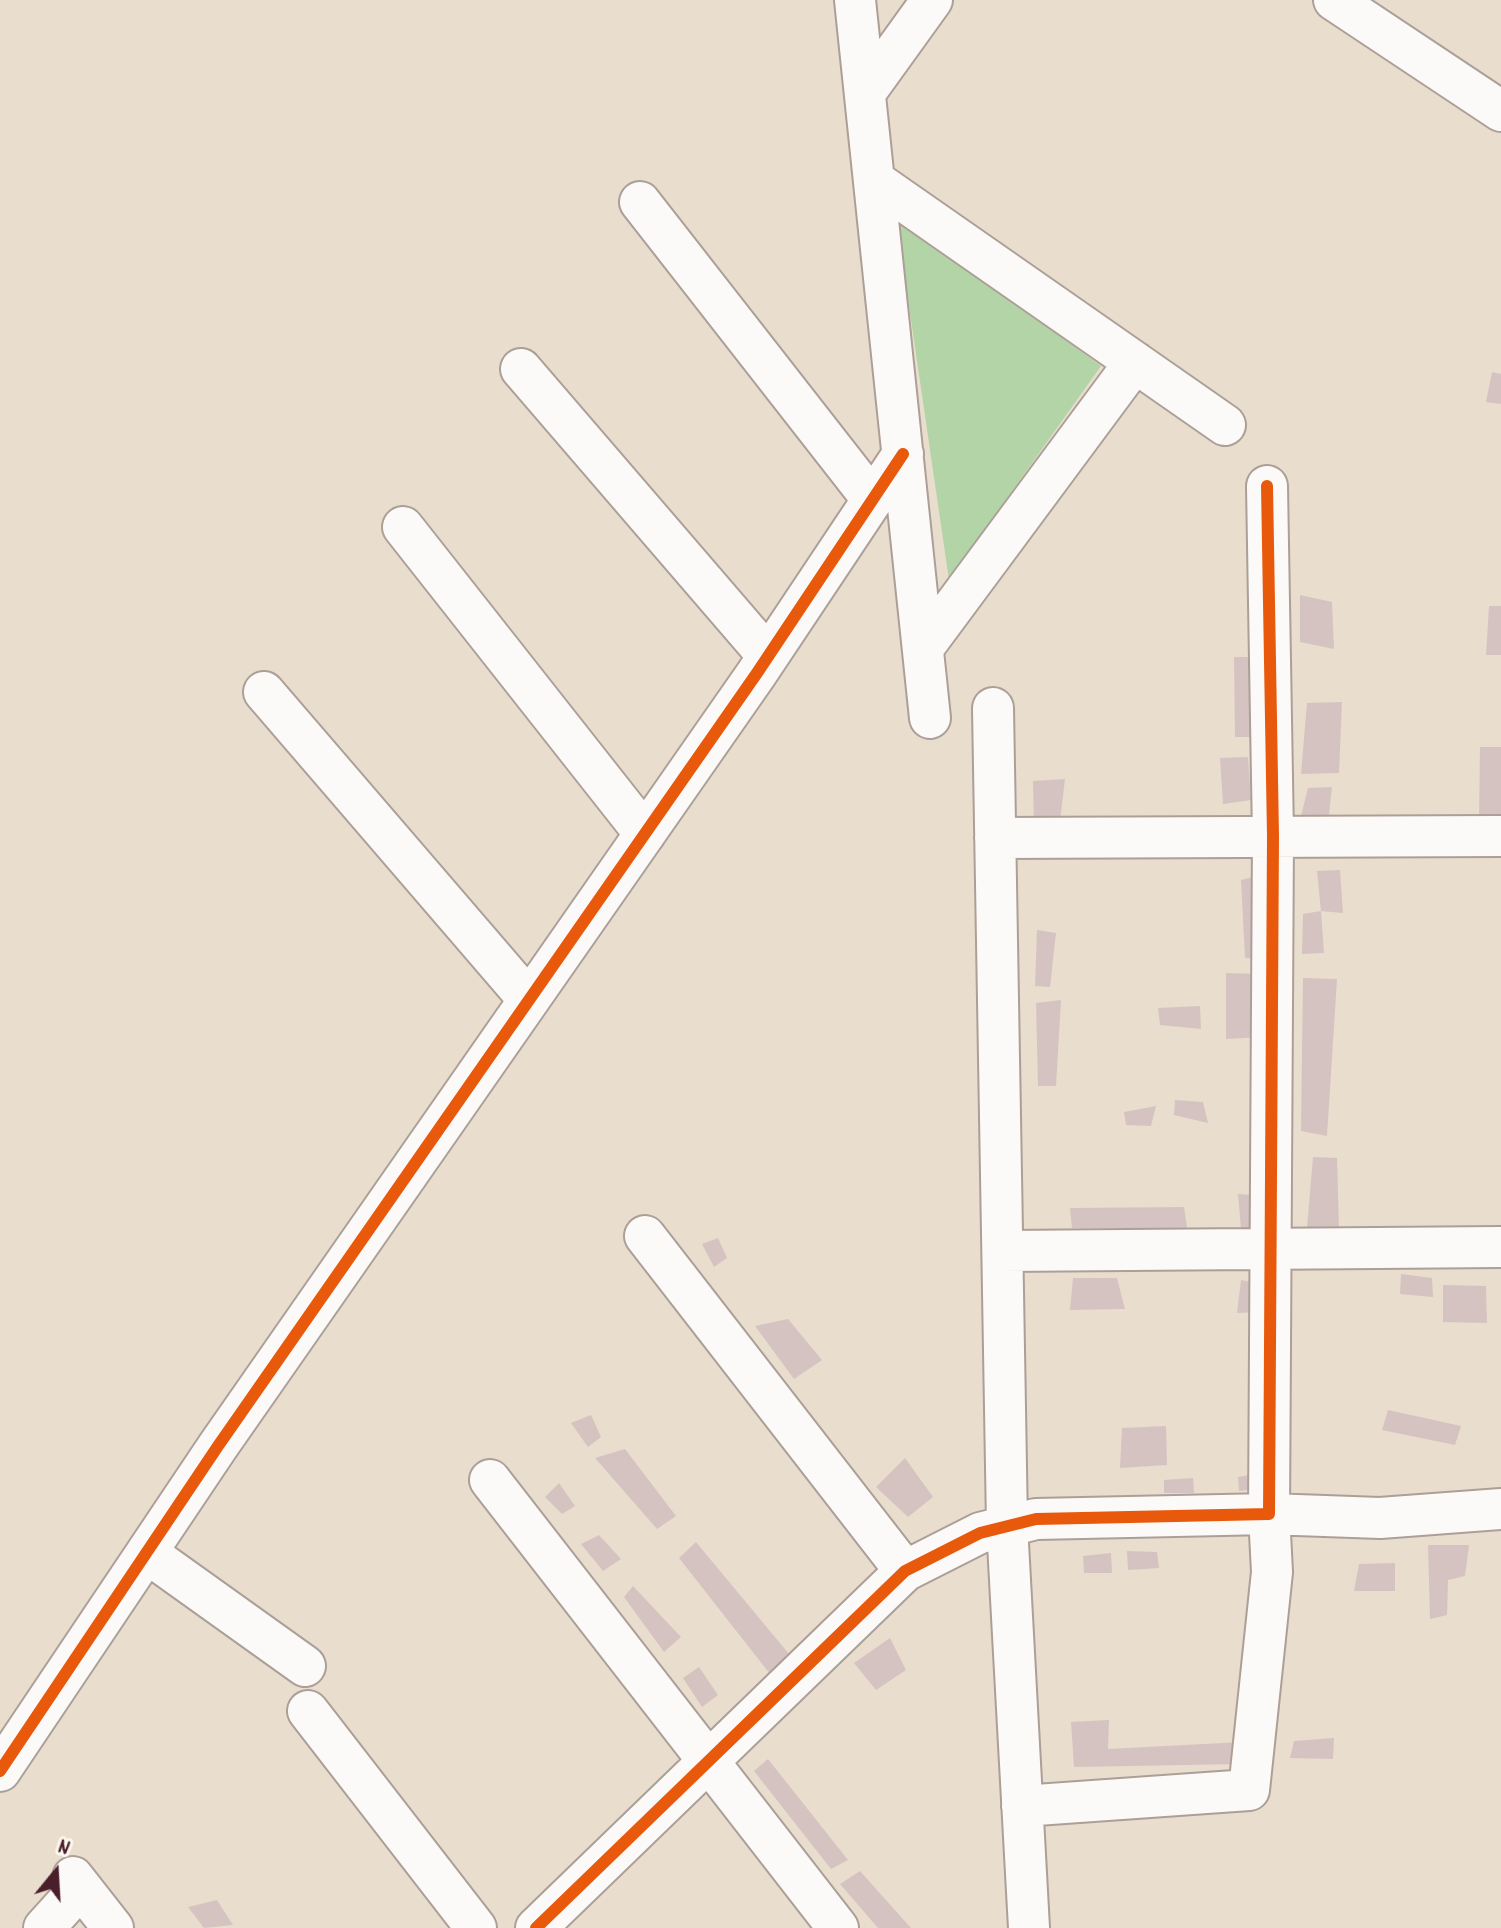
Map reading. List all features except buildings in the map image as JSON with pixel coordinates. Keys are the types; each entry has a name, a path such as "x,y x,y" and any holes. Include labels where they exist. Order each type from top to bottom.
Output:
{"street":[{"path":"855,0 930,718"},
{"path":"865,93 932,0"},
{"path":"1334,0 1501,111"},
{"path":"875,181 1225,425"},
{"path":"640,202 872,499"},
{"path":"923,648 1135,362"},
{"path":"521,369 768,656"},
{"path":"0,1771 147,1553 768,656 903,454"},
{"path":"1022,1806 1249,1790 1272,1572 1269,1514 1273,836 1267,486"},
{"path":"403,527 645,834"},
{"path":"264,692 529,1000"},
{"path":"993,708 1007,1525 1029,1928"},
{"path":"995,838 1501,836"},
{"path":"645,1236 905,1571"},
{"path":"1004,1251 1501,1247"},
{"path":"490,1480 838,1928"},
{"path":"536,1928 905,1571 951,1546 1007,1525 1065,1516 1269,1514 1380,1518 1492,1501"},
{"path":"147,1553 305,1666"},
{"path":"308,1711 476,1928"},
{"path":"44,1928 77,1882 113,1928"}],"green space":[{"path":"896,217 1101,366 949,580"}],"cycle path":[{"path":"0,1771 218,1446 757,673 903,454"},
{"path":"536,1928 905,1571 980,1533 1036,1519 1269,1514 1273,836 1267,486"}]}
